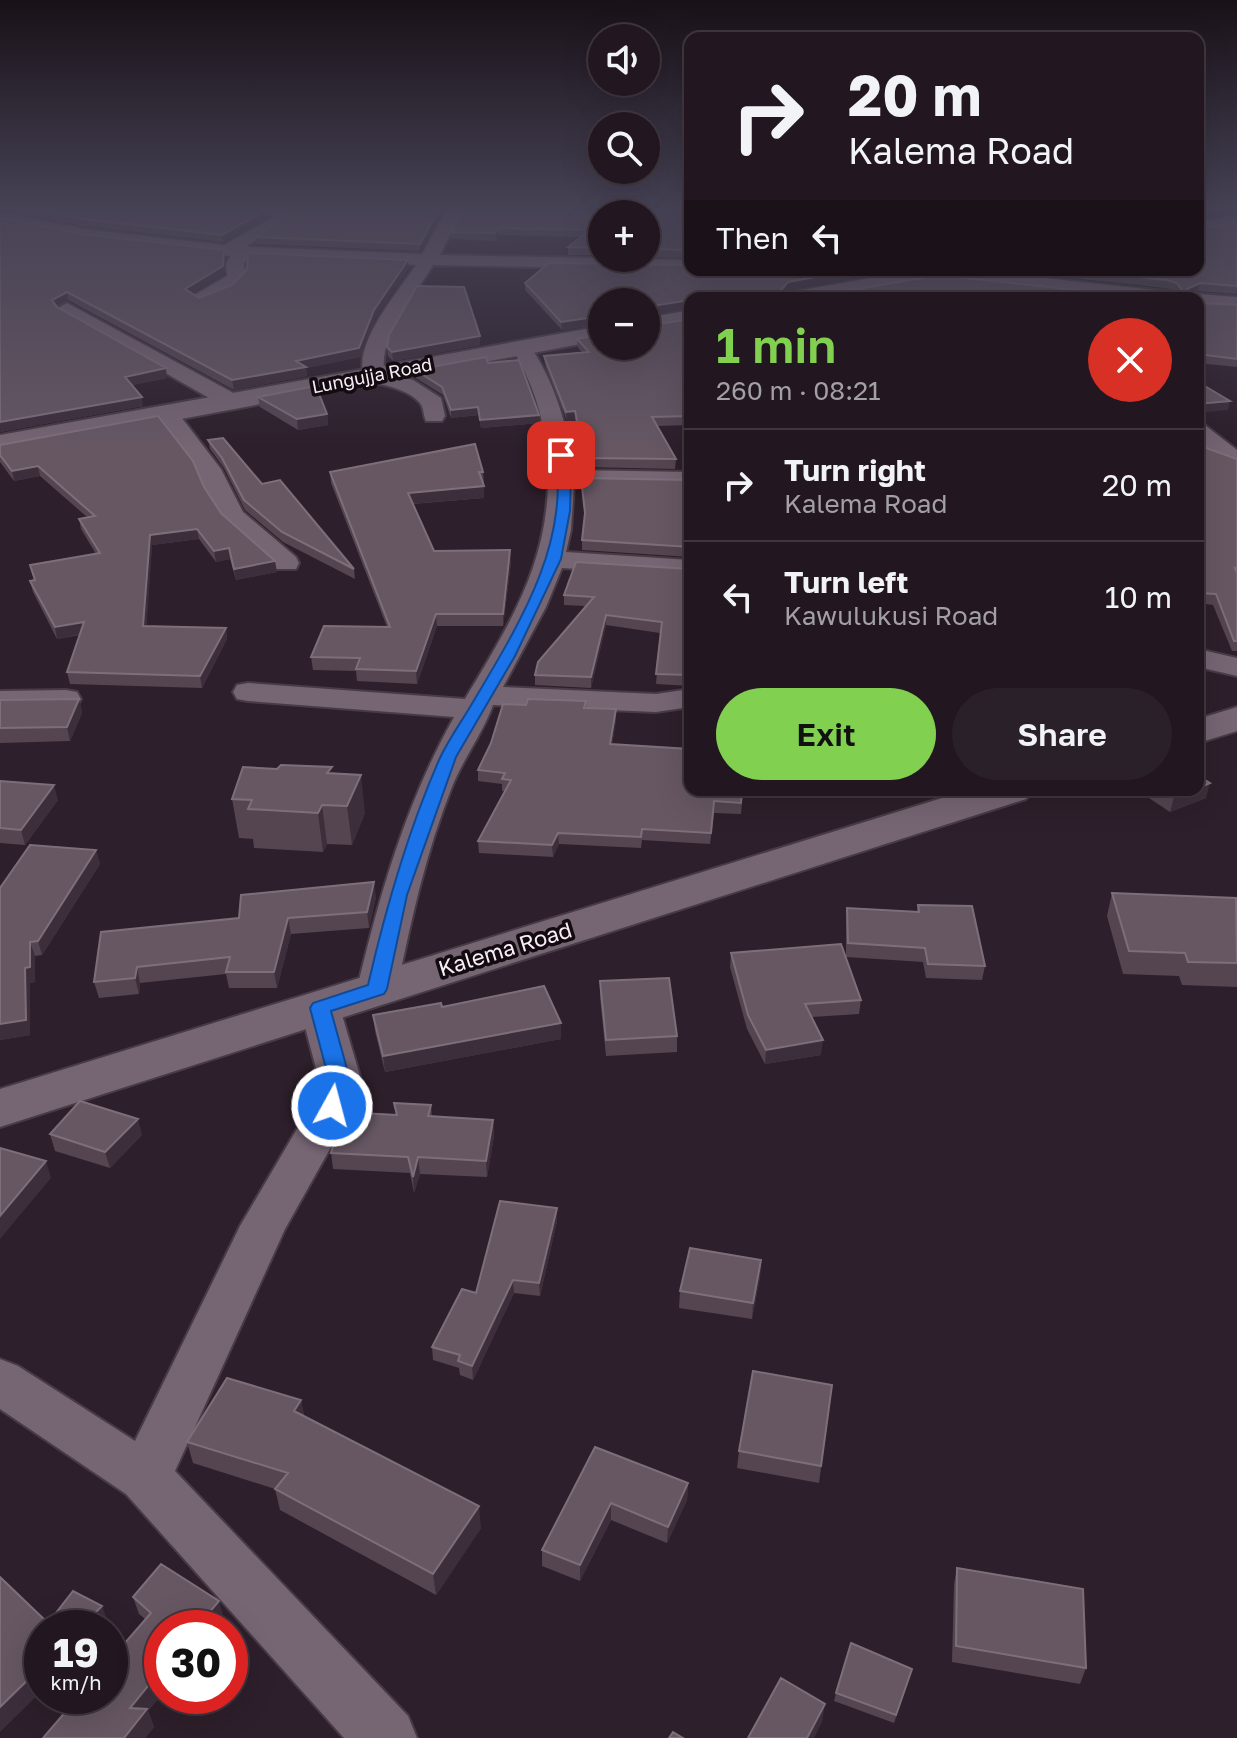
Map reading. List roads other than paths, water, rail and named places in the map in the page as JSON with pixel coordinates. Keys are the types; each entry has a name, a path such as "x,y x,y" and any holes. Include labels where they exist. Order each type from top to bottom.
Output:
{"street":[{"path":"199,298 223,288"},
{"path":"410,288 379,337 371,365 374,376 399,380 421,393 433,403 434,416"},
{"path":"830,292 853,288"},
{"path":"1081,288 1114,292"},
{"path":"1204,301 1237,304"},
{"path":"67,309 233,402"},
{"path":"660,323 684,319"},
{"name":"Lungujja Road","path":"1,442 588,335"},
{"path":"377,989 398,895 448,757 507,656 554,559 563,511 565,477 552,410 534,366 521,347"},
{"path":"167,414 209,469 220,496 234,517 286,563"},
{"path":"1204,436 1237,459"},
{"path":"565,477 684,479"},
{"path":"554,559 684,568"},
{"path":"1204,659 1237,667"},
{"path":"248,692 481,702 656,703 684,699"},
{"path":"0,700 68,699"},
{"path":"1204,729 1237,719"},
{"name":"Kalema Road","path":"0,1108 992,796"},
{"path":"145,1477 263,1226 332,1106 339,1076 320,1008"},
{"path":"0,1381 145,1477 386,1738"}]}
